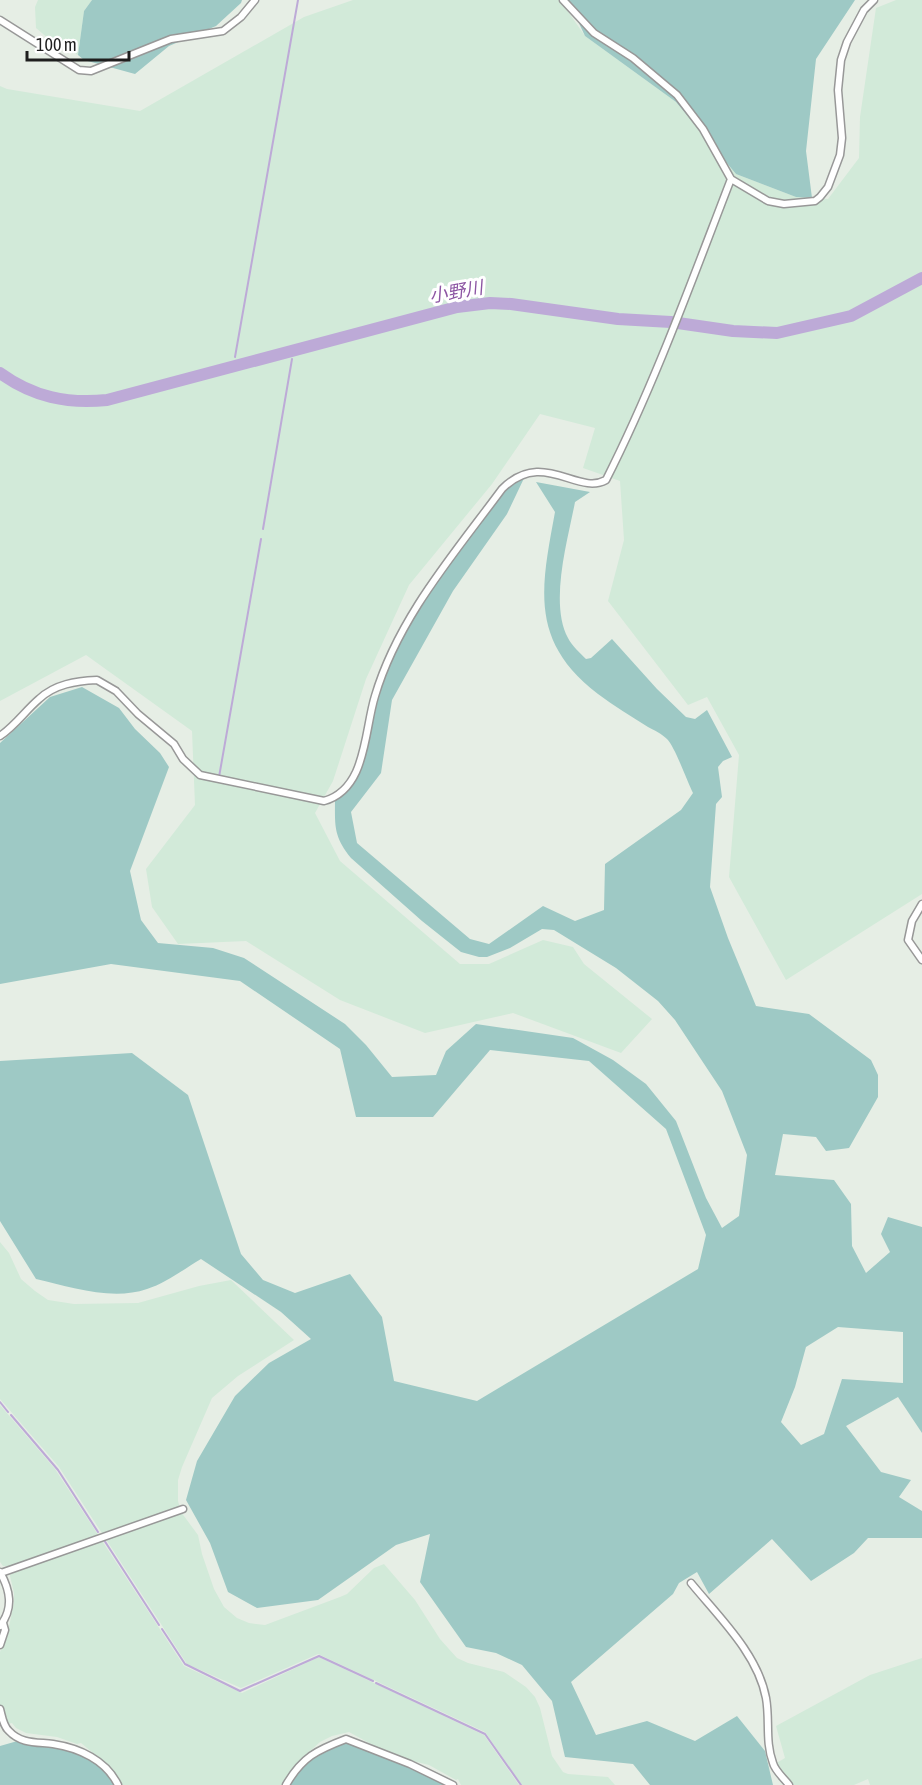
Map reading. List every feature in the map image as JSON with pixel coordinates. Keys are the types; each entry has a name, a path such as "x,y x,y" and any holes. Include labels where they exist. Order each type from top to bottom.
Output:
{"street":[{"path":"0,20 80,70 91,71 171,39 223,31 241,17 255,0"},
{"path":"562,0 594,33 633,58 677,95 703,129 731,179 768,201 784,204 810,202 820,197 828,187 840,155 842,138 838,90 841,60 847,42 864,10 874,0"},
{"path":"0,736 40,698 58,686 97,680 116,691 138,714 174,744 183,759 200,775 324,801 336,798 352,782 358,769 375,695 388,660 427,590 502,489 514,478 536,471 594,484 606,480 620,453 675,322 731,179"},
{"path":"922,904 912,921 908,940 922,960"},
{"path":"0,1645 6,1630 1,1624 9,1606 10,1594 0,1572 183,1509"},
{"path":"691,1583 756,1669 766,1698 767,1731 773,1765 789,1785"},
{"path":"0,1709 7,1730 21,1740 54,1744 80,1751 104,1765 118,1785"},
{"path":"286,1785 302,1762 317,1750 346,1739 410,1764 453,1785"}],"green space":[{"path":"38,0 92,0 84,11 78,55 56,45 36,28 35,7"},
{"path":"353,0 560,0 585,36 676,102 736,174 796,197 828,199 859,158 860,117 876,8 896,0 922,0 922,894 786,980 729,877 739,755 707,697 688,705 608,601 624,540 620,481 583,468 595,428 540,414 492,484 409,585 366,679 333,781 315,813 340,861 460,964 489,964 543,940 573,947 584,964 652,1019 621,1053 513,1013 425,1033 340,1000 246,941 178,944 152,907 146,869 195,805 192,731 86,655 0,701 0,86 140,111 304,17"},
{"path":"0,1242 9,1253 21,1279 48,1300 74,1304 138,1303 199,1286 231,1280 294,1340 238,1376 212,1398 178,1480 178,1501 181,1512 198,1535 214,1589 224,1607 237,1618 249,1623 265,1625 347,1594 374,1568 384,1564 415,1600 440,1639 457,1658 504,1672 526,1687 535,1697 552,1756 563,1772 608,1777 615,1785 522,1785 485,1732 318,1654 241,1688 187,1664 59,1467 0,1399"},
{"path":"0,1405 55,1469 184,1666 242,1693 319,1657 484,1735 519,1785 461,1785 458,1779 429,1765 393,1756 349,1732 320,1742 297,1763 282,1785 121,1785 110,1767 81,1743 26,1733 12,1723 7,1724 0,1714 0,1652 9,1627 14,1593 11,1572 0,1562"},
{"path":"922,1658 922,1785 870,1785 868,1779 854,1785 789,1785 773,1765 785,1758 776,1726 870,1675"}],"shaded area":[{"path":"92,0 242,0 216,26 169,46 135,74 84,60 78,55 84,11"},
{"path":"568,0 855,0 816,59 806,151 812,198 796,197 736,174 676,102 585,36"},
{"path":"526,474 507,514 453,591 392,700 381,773 351,812 357,843 470,939 489,944 543,906 575,921 604,910 605,864 681,810 693,793 667,739 598,694 576,674 560,654 550,633 545,612 544,589 555,512 536,482 590,492 575,502 562,571 560,607 568,638 586,659 591,658 612,639 686,717 695,719 707,710 732,757 723,761 718,767 722,797 716,804 710,887 756,1006 809,1014 871,1060 878,1075 878,1097 849,1148 826,1151 816,1137 783,1134 775,1175 834,1180 851,1204 852,1246 866,1273 890,1252 881,1234 888,1217 922,1227 922,1433 898,1397 846,1426 881,1472 911,1480 899,1497 922,1511 922,1538 868,1538 854,1553 811,1581 772,1539 709,1594 697,1572 679,1583 673,1594 571,1682 596,1735 647,1721 695,1741 737,1716 765,1751 773,1785 650,1785 633,1764 565,1757 552,1701 522,1665 496,1653 466,1647 420,1582 430,1534 396,1545 318,1600 257,1608 228,1592 210,1543 186,1500 197,1461 235,1396 269,1363 311,1339 281,1312 201,1259 161,1283 147,1289 120,1294 92,1292 36,1279 0,1221 0,1061 132,1053 188,1095 241,1254 263,1280 295,1293 350,1274 382,1317 394,1381 477,1401 698,1269 706,1235 666,1129 589,1061 490,1050 433,1117 356,1117 340,1049 240,981 111,964 0,984 0,743 50,697 82,687 119,708 135,729 160,753 169,767 130,871 141,920 158,943 213,948 244,958 345,1024 392,1077 436,1075 446,1051 476,1024 573,1038 613,1060 646,1084 676,1121 706,1198 722,1228 739,1216 747,1155 722,1091 675,1020 658,1001 616,968 554,930 542,929 510,948 487,957 461,952 351,858 338,836 335,823 335,798 352,782 375,695 409,620 502,489","holes":["838,1327 903,1332 903,1383 842,1379 824,1434 801,1445 781,1422 795,1387 806,1347"]},
{"path":"346,1739 453,1785 286,1785 302,1762"},
{"path":"21,1740 54,1744 92,1757 118,1785 0,1785 0,1746"}],"waterway":[{"path":"235,357 298,0"},
{"name":"小野川","path":"0,373 25,388 51,397 78,401 107,400 457,307 490,303 618,319 671,322 733,331 777,333 851,316 922,278"},
{"path":"263,529 292,359"},
{"name":"小野川","path":"233,366 234,362"},
{"path":"219,777 261,539"},
{"path":"0,1402 8,1412"},
{"path":"11,1415 58,1470 98,1532"},
{"path":"104,1540 159,1625"},
{"path":"162,1629 185,1664 240,1691 319,1656 373,1681"},
{"path":"376,1683 485,1734 521,1785"}]}
